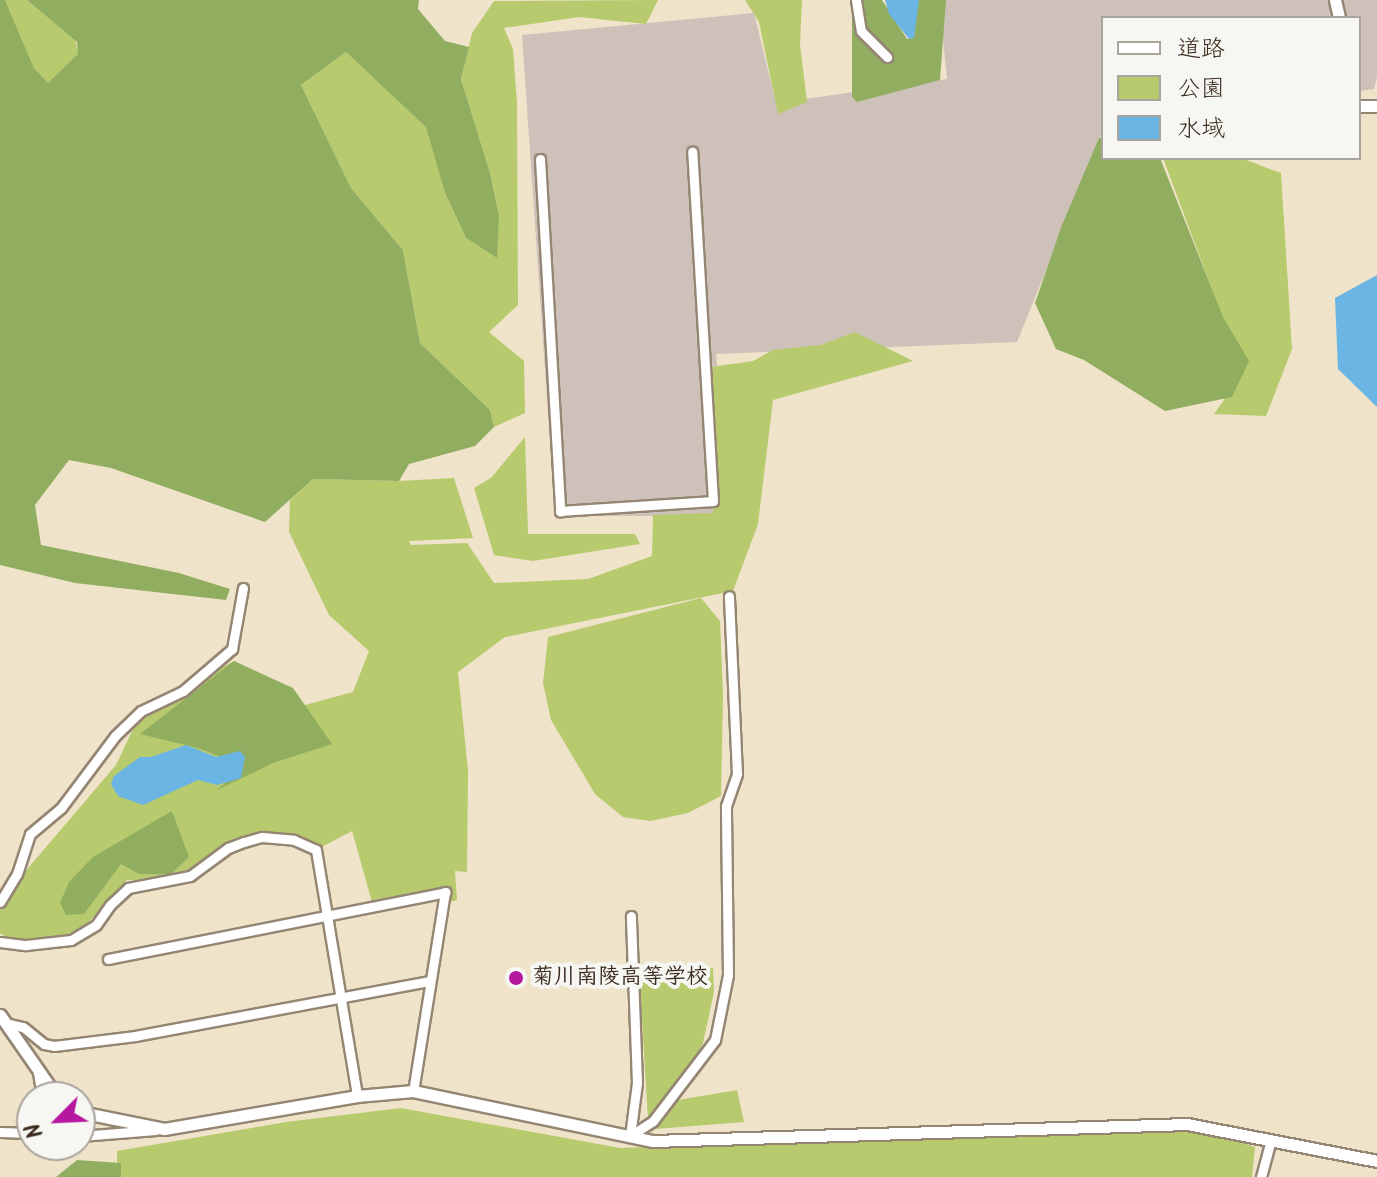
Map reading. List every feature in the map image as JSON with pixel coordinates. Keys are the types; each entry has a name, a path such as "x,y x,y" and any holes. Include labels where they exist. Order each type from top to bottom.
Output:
{"street":[{"path":"856,0 861,31 887,57"},
{"path":"540,159 560,511 713,501 692,152"},
{"path":"0,902 17,874 30,834 61,808 115,736 141,711 183,691 232,649 243,588"},
{"path":"630,1136 653,1121 715,1040 728,975 726,806 737,774 729,596"},
{"path":"0,942 56,944 71,940 96,925 110,905 128,888 190,876 228,848 262,837 294,840 316,850 357,1096"},
{"path":"108,959 445,892 413,1091"},
{"path":"630,1136 637,1083 631,916"},
{"path":"2,1019 23,1027 44,1044 54,1046 135,1036 430,981"},
{"path":"2,1019 45,1081"},
{"path":"38,1072 39,1081"},
{"path":"96,1135 164,1129 357,1096 413,1091 653,1141 1187,1124 1377,1161"},
{"path":"96,1115 164,1129"},
{"path":"1261,1177 1271,1140"}],"shaded area":[{"path":"939,0 1377,0 1377,77 1374,89 1361,91 1361,16 1101,16 1101,135 1017,342 716,354 730,516 555,516 522,35 754,13 776,103 947,79"}],"green space":[{"path":"0,0 5,0 34,68 48,83 78,54 77,42 27,0 419,0 418,9 445,41 469,47 461,79 490,173 499,215 497,258 466,238 445,193 426,127 346,52 301,85 351,188 403,250 420,343 490,410 494,427 475,446 409,464 399,481 313,479 265,522 111,468 69,460 35,505 41,545 179,573 230,589 226,600 75,583 0,565"},
{"path":"5,0 27,0 75,40 79,54 48,84 34,68"},
{"path":"658,0 646,24 579,17 504,28 513,49 517,103 518,305 489,332 524,361 525,413 494,427 490,410 420,343 403,250 351,188 301,85 346,52 427,127 445,193 466,238 496,257 499,215 490,173 461,79 472,33 494,1"},
{"path":"745,0 802,0 800,44 807,102 778,114 759,22"},
{"path":"852,0 882,0 907,39 914,38 918,0 946,0 940,80 857,102 852,97"},
{"path":"1099,138 1101,160 1161,160 1223,317 1249,361 1232,397 1165,411 1084,360 1056,349 1035,303 1062,225"},
{"path":"1164,160 1246,160 1281,173 1292,349 1266,416 1214,414 1243,373"},
{"path":"855,332 913,361 773,400 758,524 733,591 505,637 458,672 468,771 467,872 455,871 457,900 445,903 443,893 372,902 352,831 316,850 267,836 226,850 176,880 127,880 85,926 48,943 12,941 0,933 0,901 116,765 141,712 234,661 305,705 353,692 369,651 329,615 289,532 290,500 313,479 399,481 454,478 473,538 409,541 411,545 467,543 494,583 588,579 652,556 653,515 713,513 711,367 753,361 773,350 821,345"},
{"path":"525,437 528,534 635,534 640,544 533,561 494,555 474,488 491,478"},
{"path":"701,598 720,621 723,695 721,796 688,813 650,821 623,817 595,794 551,720 543,683 548,637"},
{"path":"234,661 293,688 332,744 273,763 217,790 244,766 198,748 140,734"},
{"path":"172,811 189,857 171,874 139,874 121,864 84,914 66,915 60,903 69,882 93,857"},
{"path":"713,968 714,992 703,1043 672,1101 737,1090 744,1122 655,1129 648,1119 639,969"},
{"path":"401,1108 620,1148 1194,1127 1255,1147 1252,1177 117,1177 117,1151 286,1122"},
{"path":"76,1161 121,1163 121,1177 56,1177"}],"water":[{"path":"885,0 919,0 914,38 909,39 889,14"},
{"path":"1377,275 1377,407 1338,369 1335,298"},
{"path":"186,745 216,757 240,751 245,757 241,778 217,785 198,780 143,805 118,796 111,784 114,776 140,757 151,757"}],"place":[{"name":"菊川南陵高等学校","path":"516,978"}]}
